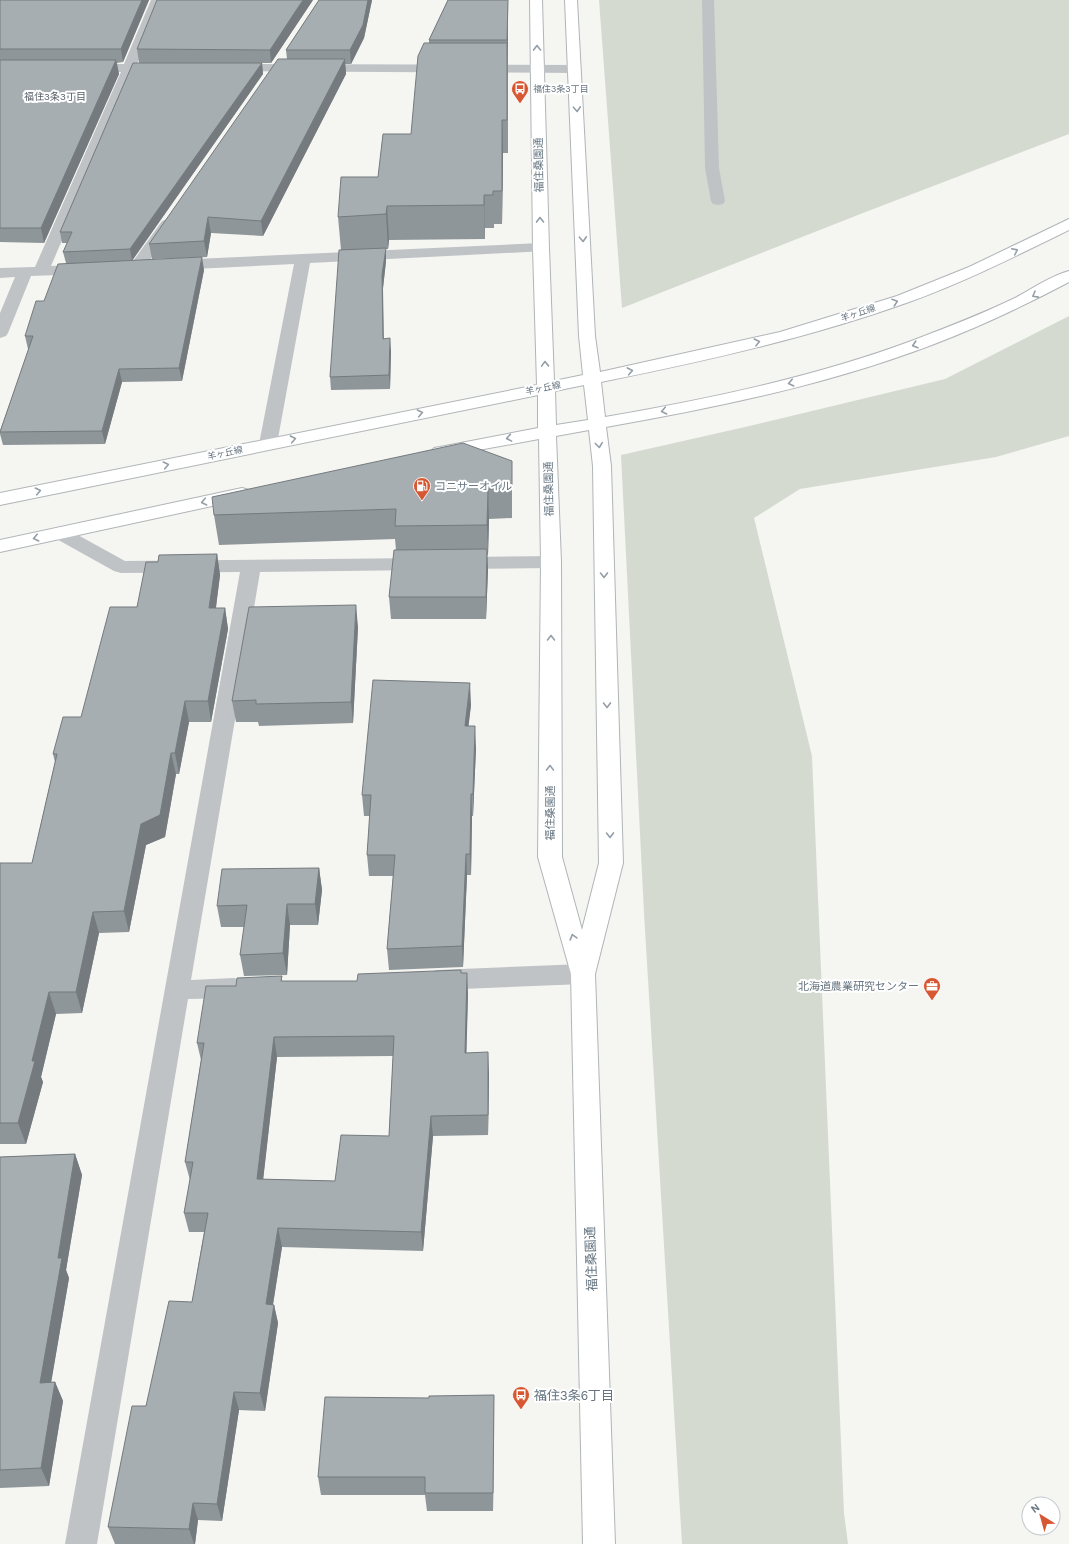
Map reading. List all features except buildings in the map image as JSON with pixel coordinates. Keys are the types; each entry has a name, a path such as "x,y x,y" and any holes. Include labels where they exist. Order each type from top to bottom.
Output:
{"main road":[{"name":"福住桑園通","path":"536,0 541,248 551,562 550,857 583,974 599,1544"},
{"name":"福住桑園通","path":"571,0 587,336 602,466 611,864 583,974"},
{"name":"羊ヶ丘線","path":"0,498 592,379 784,336 896,301 975,270 1069,224"},
{"path":"422,456 548,431 651,414 821,376 924,343 1028,298 1069,276"},
{"path":"0,546 260,490"}],"street":[{"path":"40,270 129,68 157,0"},
{"path":"708,0 712,168 718,201"},
{"path":"267,81 284,56"},
{"path":"76,68 176,68"},
{"path":"222,68 575,69"},
{"path":"173,216 129,267 541,248"},
{"path":"268,444 303,259"},
{"path":"0,273 100,268"},
{"path":"0,333 25,272"},
{"path":"60,533 121,567 551,562"},
{"path":"81,1544 252,566"},
{"path":"416,981 583,974"},
{"path":"177,990 256,987"}],"shaded area":[{"path":"599,0 1069,0 1069,134 622,308"},
{"path":"1069,316 1069,436 996,457 800,489 754,518 812,756 844,1513 848,1544 682,1544 644,913 621,455 945,379"}],"place":[{"name":"福住3条3丁目","path":"520,104"},
{"name":"コニサーオイル","path":"422,501"},
{"name":"北海道農業研究センター","path":"932,1001"},
{"name":"福住3条6丁目","path":"521,1410"}],"district":[{"name":"福住3条3丁目","path":"55,97"}]}
